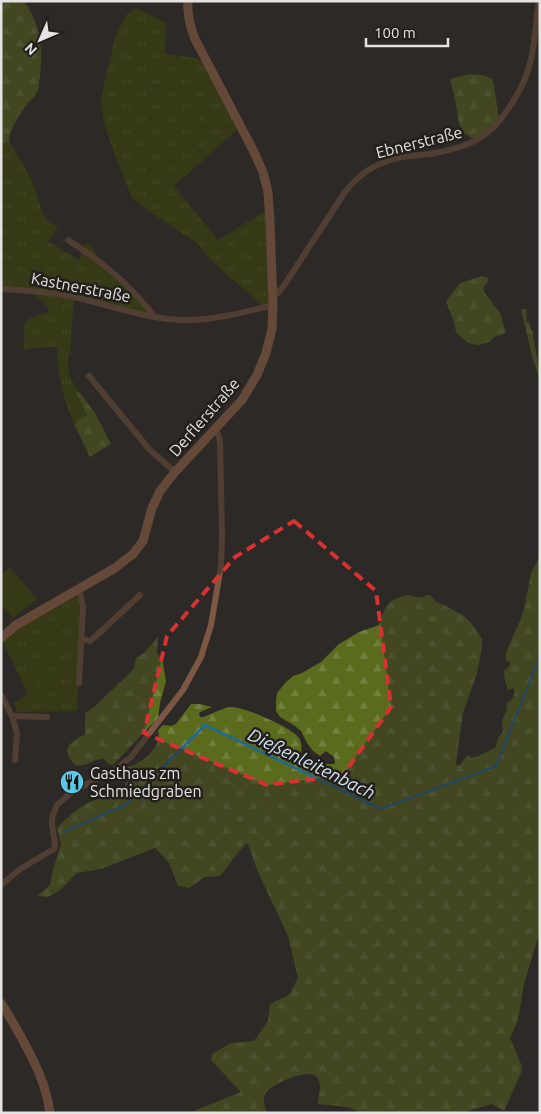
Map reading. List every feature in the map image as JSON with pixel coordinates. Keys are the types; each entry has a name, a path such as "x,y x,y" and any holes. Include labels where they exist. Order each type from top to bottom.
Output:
{"street":[{"name":"Derflerstraße","path":"1,638 20,622 121,565 136,551 144,537 150,514 160,491 175,472 242,400 257,375 270,341 273,295 269,201 262,172 254,152 195,39 188,13 188,1"},
{"name":"Ebnerstraße","path":"273,295 283,288 345,192 364,172 398,158 435,153 466,145 484,136 496,125 518,93 527,74 531,60 539,1"},
{"name":"Kastnerstraße","path":"68,240 114,272 150,310 154,317"},
{"name":"Kastnerstraße","path":"1,289 29,290 72,297 154,317 182,320 206,319 273,305"},
{"path":"89,376 149,449 175,472"},
{"path":"1,885 20,869 54,849 52,818 54,809 59,802 74,790 108,774 125,762 181,693 194,671 204,647 210,625 220,573 222,546 220,442 215,430"},
{"path":"79,589 83,606 79,683"},
{"path":"82,639 90,641 140,594"},
{"path":"2,698 12,716 18,733 16,760"},
{"path":"12,716 47,717"},
{"path":"1,1003 43,1080 48,1095 50,1113"}],"highlighted area":[{"path":"294,521 376,591 391,707 343,775 267,785 144,733 167,636 235,557"}],"green space":[{"path":"1,1 24,1 34,19 40,37 41,56 37,92 16,121 9,141 1,144"},
{"path":"135,9 139,9 166,23 165,54 198,58 207,69 238,129 174,186 218,240 267,210 269,311 210,260 197,243 132,198 103,119 101,98 116,34 127,14"},
{"path":"469,74 485,76 493,80 499,119 483,134 474,139 464,133 459,124 450,79"},
{"path":"9,141 31,178 44,216 49,222 58,227 48,241 79,260 85,244 90,244 100,261 154,315 97,301 1,287 1,144"},
{"path":"482,276 488,278 488,282 484,286 484,292 500,313 506,333 494,337 489,342 477,345 468,343 456,333 446,301 460,283"},
{"path":"33,293 75,299 70,356 68,355 69,376 80,393 77,392 87,415 74,424 61,386 57,347 31,348 23,351 25,342 24,325 30,319 48,312 48,307"},
{"path":"521,309 526,309 526,321 530,323 531,330 533,331 540,379 533,360"},
{"path":"76,392 80,393 95,413 111,444 90,457 74,424 87,415"},
{"path":"540,556 540,931 524,984 518,1020 510,1038 522,1066 521,1073 504,1111 492,1104 461,1113 361,1113 348,1107 318,1104 319,1080 313,1074 307,1074 290,1078 268,1090 264,1099 267,1113 194,1113 194,1111 241,1092 211,1060 212,1054 231,1043 254,1041 268,1021 270,1004 289,995 298,978 288,936 257,870 248,844 245,844 220,876 205,877 189,888 178,886 169,863 155,848 101,869 77,873 60,890 48,897 37,896 50,885 61,844 57,828 72,814 87,804 104,797 124,795 128,777 122,776 119,773 125,768 141,761 149,754 158,740 158,730 163,725 171,726 176,724 191,704 212,707 200,712 200,717 232,707 257,714 288,729 299,738 302,758 305,763 309,765 314,762 334,764 334,757 326,751 320,756 313,751 301,731 280,717 276,711 277,693 293,676 321,662 339,644 359,632 379,625 389,603 397,598 406,596 431,596 436,602 464,616 482,639 477,673 463,713 456,764 460,765 469,755 471,758 495,748 498,738 503,732 502,720 506,712 507,703 513,698 515,691 513,688 508,690 505,681 504,671 510,666 510,662 506,660 506,652 522,616 531,573"},
{"path":"10,567 37,599 13,618 1,604 1,575"},
{"path":"77,596 81,607 77,711 17,712 14,703 28,694 3,642 19,627"},
{"path":"158,637 157,654 162,658 166,681 158,718 114,764 110,765 104,759 100,759 79,766 75,765 68,756 67,750 74,741 85,735 85,713 93,708 134,669 136,658 144,653"},
{"path":"38,671 42,680 27,687 23,678"}],"waterway":[{"name":"Dießenleitenbach","path":"63,832 125,805 205,725 381,809 496,766 540,656"}],"place":[{"name":"Gasthaus zm Schmiedgraben","path":"72,782"}]}
